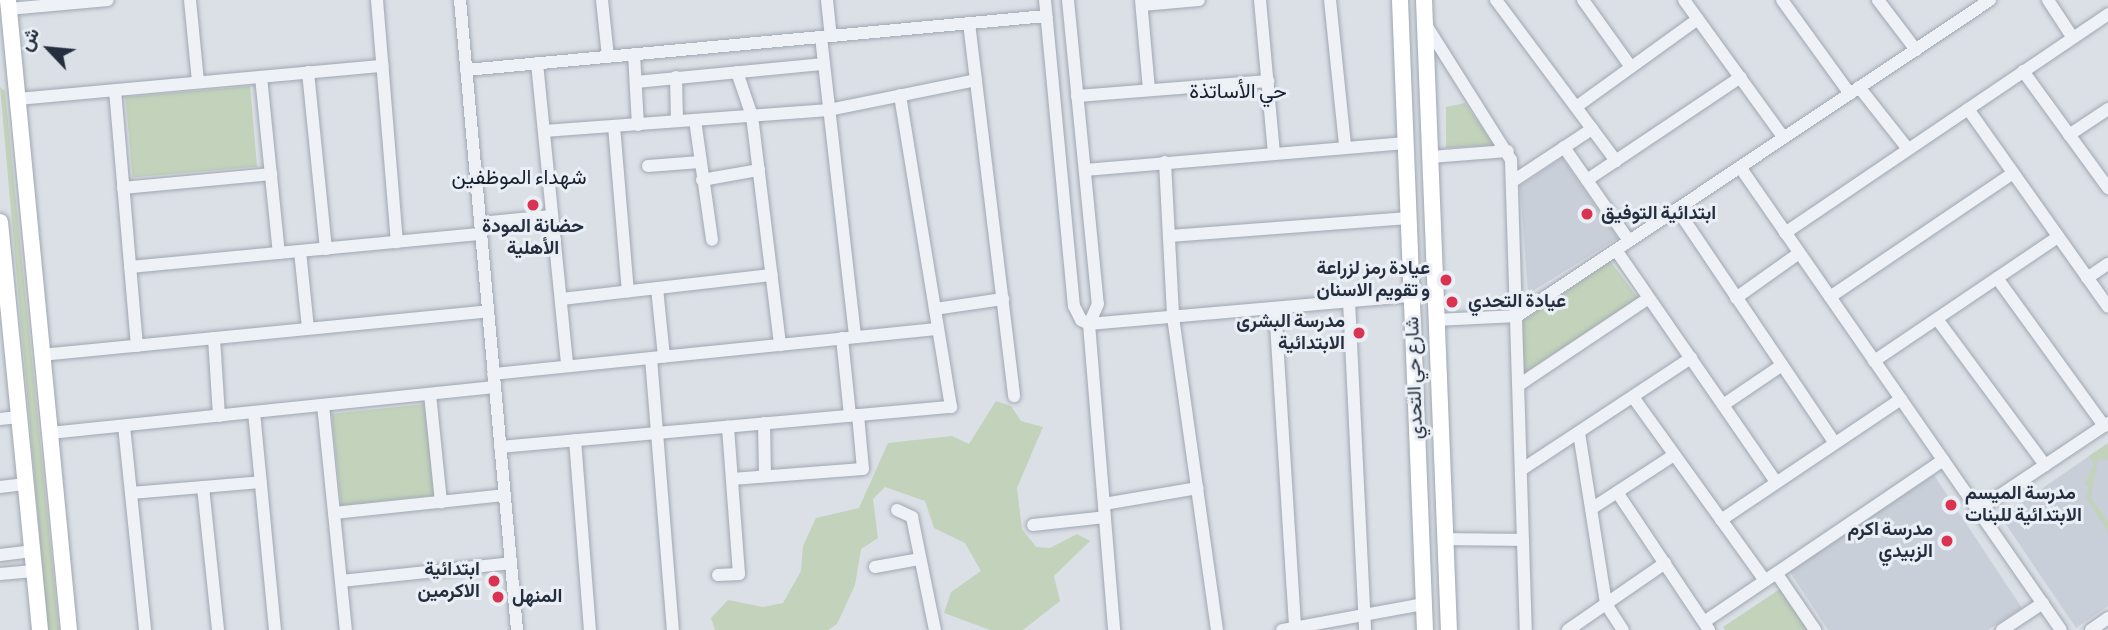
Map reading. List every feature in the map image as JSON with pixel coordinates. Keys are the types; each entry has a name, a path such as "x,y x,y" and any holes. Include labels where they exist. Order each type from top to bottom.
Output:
{"main road":[{"name":"شارع حي التحدي","path":"1400,0 1426,630"},
{"name":"شارع حي التحدي","path":"1424,0 1449,630"},
{"path":"9,4 69,630"},
{"path":"0,84 17,96"},
{"path":"0,222 6,352 19,417 40,630"},
{"path":"1410,240 1423,248 1433,237"},
{"path":"1411,274 1420,261 1435,271"},
{"path":"1416,391 1431,398 1439,388"},
{"path":"1417,437 1429,428 1440,438"}],"street":[{"path":"9,4 108,0"},
{"path":"190,0 198,82"},
{"path":"377,0 397,242"},
{"path":"460,0 517,630"},
{"path":"602,0 608,57"},
{"path":"732,479 863,469 854,415 824,64 827,0"},
{"path":"1045,0 1074,306 1089,324"},
{"path":"1068,0 1098,304 1089,324 1114,630"},
{"path":"1149,90 1142,3 1199,0"},
{"path":"1260,0 1275,153"},
{"path":"1331,0 1345,146"},
{"path":"1496,0 1616,161"},
{"path":"1583,0 1631,67"},
{"path":"1684,0 1784,138"},
{"path":"1782,0 1855,90 1908,149"},
{"path":"1878,0 1916,50"},
{"path":"1437,320 1517,316 1916,50 1971,5 1990,0"},
{"path":"2048,0 2073,38"},
{"path":"1785,233 2108,14"},
{"path":"466,70 1046,16"},
{"path":"1576,107 1698,19"},
{"path":"969,23 1014,396"},
{"path":"1425,24 1508,152 1513,181 1526,630"},
{"path":"634,54 638,125"},
{"path":"537,64 567,366"},
{"path":"636,82 824,64"},
{"path":"17,96 383,66"},
{"path":"2023,71 2108,188"},
{"path":"307,72 326,249"},
{"path":"737,72 752,116 780,345"},
{"path":"261,77 279,253"},
{"path":"676,77 677,121"},
{"path":"1587,180 1741,77"},
{"path":"544,131 829,110 976,80"},
{"path":"1077,96 1268,80"},
{"path":"115,90 137,346"},
{"path":"500,446 951,407 900,95"},
{"path":"1968,109 2108,307"},
{"path":"2069,135 2108,109"},
{"path":"695,120 712,240"},
{"path":"614,126 628,291"},
{"path":"1513,181 1592,129"},
{"path":"1085,170 1345,146 1406,143"},
{"path":"1564,147 1629,241"},
{"path":"1430,157 1508,152"},
{"path":"648,166 700,162"},
{"path":"1165,162 1173,317 1217,630"},
{"path":"1740,167 2061,630"},
{"path":"702,180 759,170"},
{"path":"1830,297 2013,173"},
{"path":"123,188 271,174"},
{"path":"1676,209 1835,443"},
{"path":"130,267 397,242 552,216"},
{"path":"1170,236 1409,218"},
{"path":"1874,361 2058,237"},
{"path":"1616,250 1776,482"},
{"path":"300,251 308,329"},
{"path":"1737,298 1799,253"},
{"path":"2087,278 2108,264"},
{"path":"561,299 772,275"},
{"path":"1978,510 2106,424 1997,278"},
{"path":"657,288 664,356"},
{"path":"1089,324 1412,296"},
{"path":"1519,385 1649,298"},
{"path":"935,309 1003,299"},
{"path":"1349,301 1365,630"},
{"path":"1275,308 1291,629 1424,604"},
{"path":"42,355 488,311"},
{"path":"1937,319 2045,465"},
{"path":"50,433 430,394 567,366 938,329"},
{"path":"214,338 219,416"},
{"path":"650,358 673,630"},
{"path":"1521,470 1691,358"},
{"path":"1723,405 1782,365"},
{"path":"430,394 441,502"},
{"path":"1633,397 1765,581"},
{"path":"1721,520 1901,399"},
{"path":"323,405 345,630"},
{"path":"254,412 275,630"},
{"path":"0,419 19,417"},
{"path":"764,423 765,476"},
{"path":"124,426 145,630"},
{"path":"718,575 738,574 728,426"},
{"path":"1579,433 1606,604 1623,630"},
{"path":"575,440 590,630"},
{"path":"1591,509 1674,455"},
{"path":"1617,492 1707,626 1765,581 1943,460"},
{"path":"131,493 261,482"},
{"path":"0,487 26,484"},
{"path":"203,487 218,630"},
{"path":"1033,525 1198,488"},
{"path":"334,513 504,495"},
{"path":"897,510 912,517 935,630"},
{"path":"1445,539 1523,540"},
{"path":"0,555 32,551"},
{"path":"875,567 920,559"},
{"path":"341,581 511,564"},
{"path":"1569,630 1665,564"},
{"path":"0,574 34,570"},
{"path":"1777,574 1815,630"},
{"path":"2002,630 2043,603"},
{"path":"2091,630 2108,618"}],"shaded area":[{"path":"1562,158 1618,238 1528,294 1520,186"},
{"path":"2108,443 2108,606 2076,628 2001,517"},
{"path":"1934,475 2022,608 1988,630 1828,630 1790,572"}],"green space":[{"path":"250,86 257,167 133,178 125,97"},
{"path":"0,87 5,91 59,630 48,630"},
{"path":"1465,103 1494,145 1446,148 1446,107"},
{"path":"1610,261 1638,298 1524,373 1523,321"},
{"path":"996,401 1011,406 1021,421 1043,427 1017,488 1022,529 1036,547 1050,548 1077,534 1090,541 1054,576 1060,601 1023,630 990,630 944,613 951,592 981,571 965,543 934,528 925,501 885,487 873,499 878,538 861,549 855,585 837,624 828,630 715,630 711,618 728,600 763,607 783,603 801,571 803,546 816,518 859,508 888,443 952,436 969,444"},
{"path":"425,404 435,495 341,505 332,414"},
{"path":"2108,443 2108,460 2098,459 2091,498 2108,522 2108,532 2086,498 2089,486 2084,485 2094,464 2089,456"},
{"path":"1780,589 1807,630 1725,630 1723,627"}],"place":[{"name":"حضانة المودة الأهلية","path":"533,205"},
{"name":"ابتدائية التوفيق","path":"1587,214"},
{"name":"عيادة رمز لزراعة و تقويم الاسنان","path":"1446,280"},
{"name":"عيادة التحدي","path":"1452,302"},
{"name":"مدرسة البشرى الابتدائية","path":"1359,333"},
{"name":"مدرسة الميسم الابتدائية للبنات","path":"1951,505"},
{"name":"مدرسة اكرم الزبيدي","path":"1947,541"},
{"name":"ابتدائية الاكرمين","path":"494,581"},
{"name":"المنهل","path":"498,597"}],"district":[{"name":"حي الأساتذة","path":"1238,92"},
{"name":"شهداء الموظفين","path":"519,178"}]}
